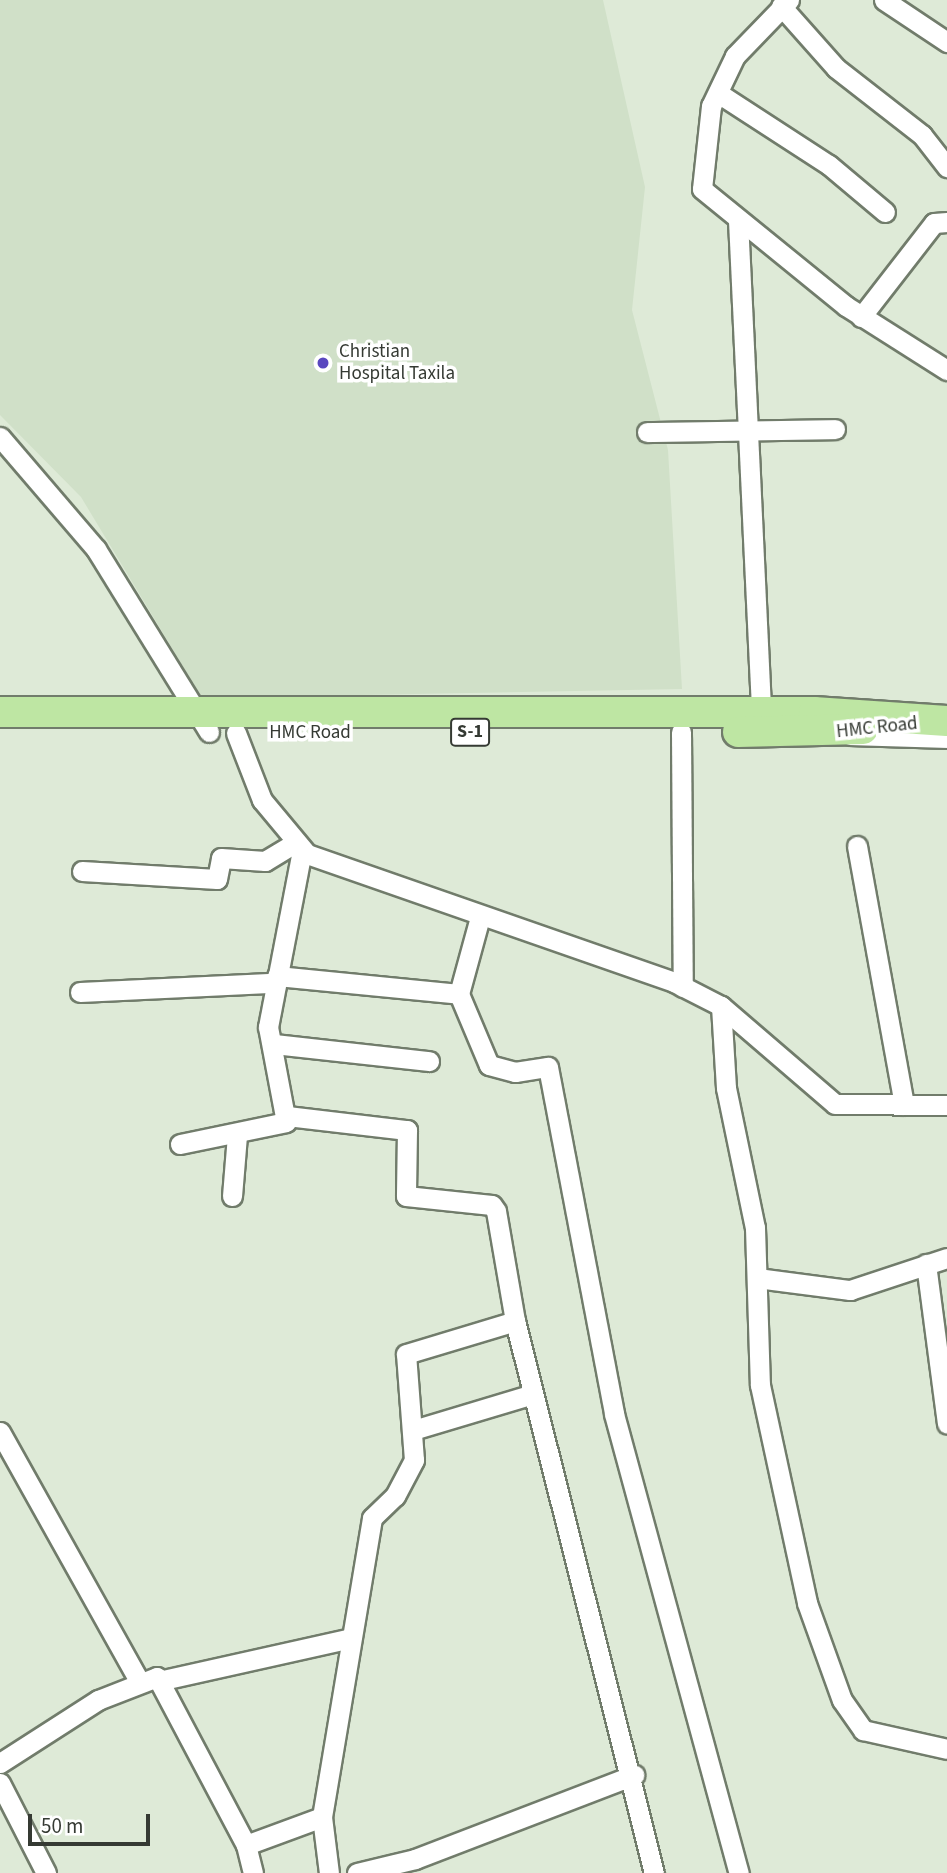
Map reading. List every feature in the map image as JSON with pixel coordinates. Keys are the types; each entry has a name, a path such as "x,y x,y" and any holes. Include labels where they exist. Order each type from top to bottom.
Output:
{"main road":[{"name":"HMC Road","path":"0,712 214,726 681,732 814,723 945,723"},
{"name":"HMC Road","path":"0,731 761,712 814,723"}],"street":[{"path":"884,0 947,42"},
{"path":"947,167 922,135 836,68 777,5 735,56 718,93 701,163 702,189 738,220 862,317 947,370"},
{"path":"718,93 829,165 885,212"},
{"path":"738,220 761,712"},
{"path":"862,317 934,223 947,222"},
{"path":"647,432 835,429"},
{"path":"0,437 96,548 262,800 298,847 480,917 684,987 721,1006 835,1104 947,1105"},
{"path":"681,732 684,987"},
{"path":"858,846 904,1105"},
{"path":"82,871 217,879 221,858 265,861 298,847"},
{"path":"180,1144 278,1128 287,1116 274,1044 268,1027 298,847"},
{"path":"480,917 459,994 480,1057 489,1065 514,1072 548,1067 614,1414 739,1873"},
{"path":"80,992 275,979 459,994"},
{"path":"721,1006 726,1088 755,1228 760,1385 774,1470 825,1663 863,1730 947,1749"},
{"path":"274,1044 429,1061"},
{"path":"287,1116 407,1130 406,1196 492,1205 515,1321 634,1775 654,1873"},
{"path":"232,1196 237,1135"},
{"path":"757,1278 850,1290 947,1258"},
{"path":"926,1264 947,1424"},
{"path":"330,1873 322,1816 372,1518 411,1471 413,1430 406,1354 515,1321"},
{"path":"413,1430 533,1394"},
{"path":"2,1440 139,1681"},
{"path":"0,1763 139,1681 163,1680 351,1639"},
{"path":"163,1680 246,1845 253,1873"},
{"path":"357,1873 415,1859 634,1775"},
{"path":"0,1783 46,1873"},
{"path":"246,1845 322,1816"}],"shaded area":[{"name":"Christian Hospital Taxila","path":"0,0 603,0 645,187 632,310 668,450 682,689 202,698 81,497 0,415"}],"place":[{"name":"Christian Hospital Taxila","path":"323,363"}]}
